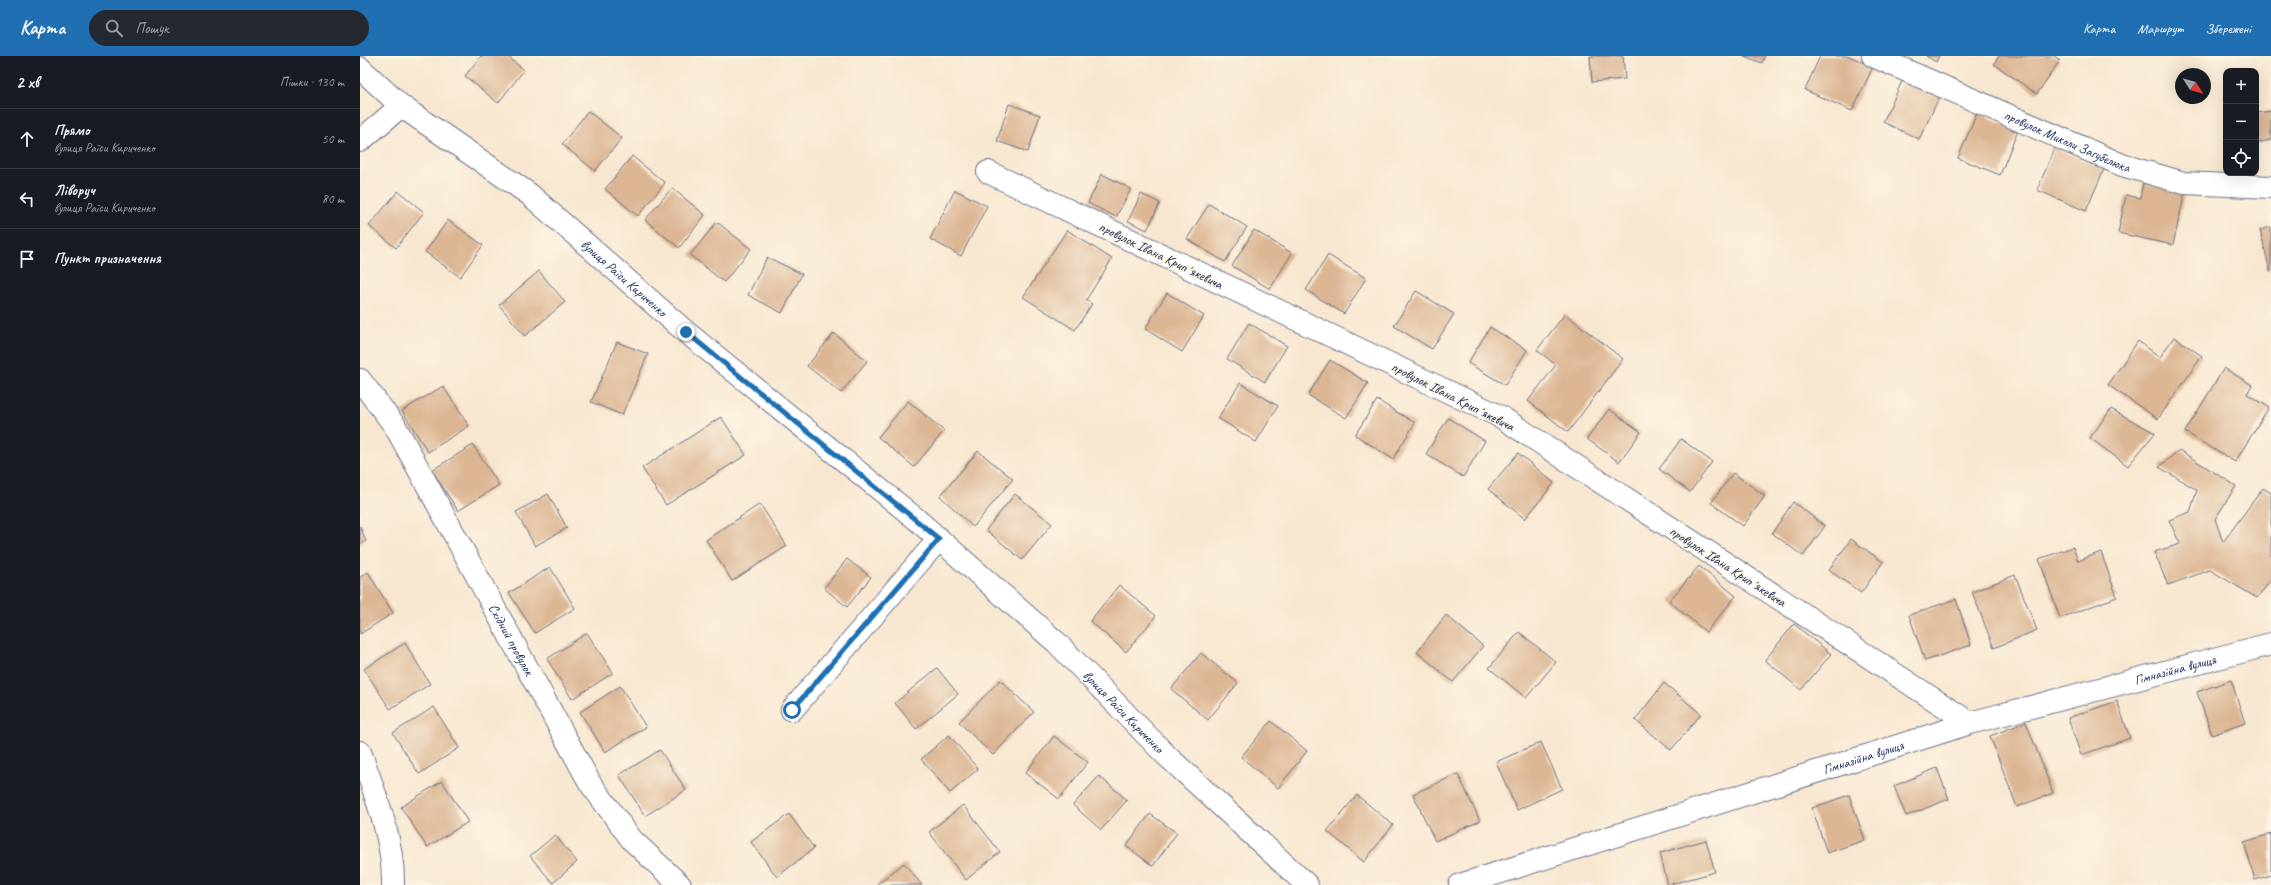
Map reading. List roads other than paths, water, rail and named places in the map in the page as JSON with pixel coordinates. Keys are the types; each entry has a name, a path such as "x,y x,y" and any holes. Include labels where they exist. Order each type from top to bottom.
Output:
{"street":[{"name":"провулок Миколи Загубелюка","path":"1873,56 2122,165 2184,183 2271,187"},
{"name":"вулиця Раїси Кириченко","path":"360,68 401,106 529,194 686,332 939,539 1056,642 1166,755 1307,885"},
{"path":"360,141 401,106"},
{"name":"провулок Івана Крипʼякевича","path":"988,172 1501,417 1970,723"},
{"name":"Східний провулок","path":"360,380 395,426 590,783 632,840 680,885"},
{"path":"792,710 939,539"},
{"name":"Гімназійна вулиця","path":"1460,885 1970,723 2271,644"},
{"path":"360,752 376,796 393,865 393,885"}]}
